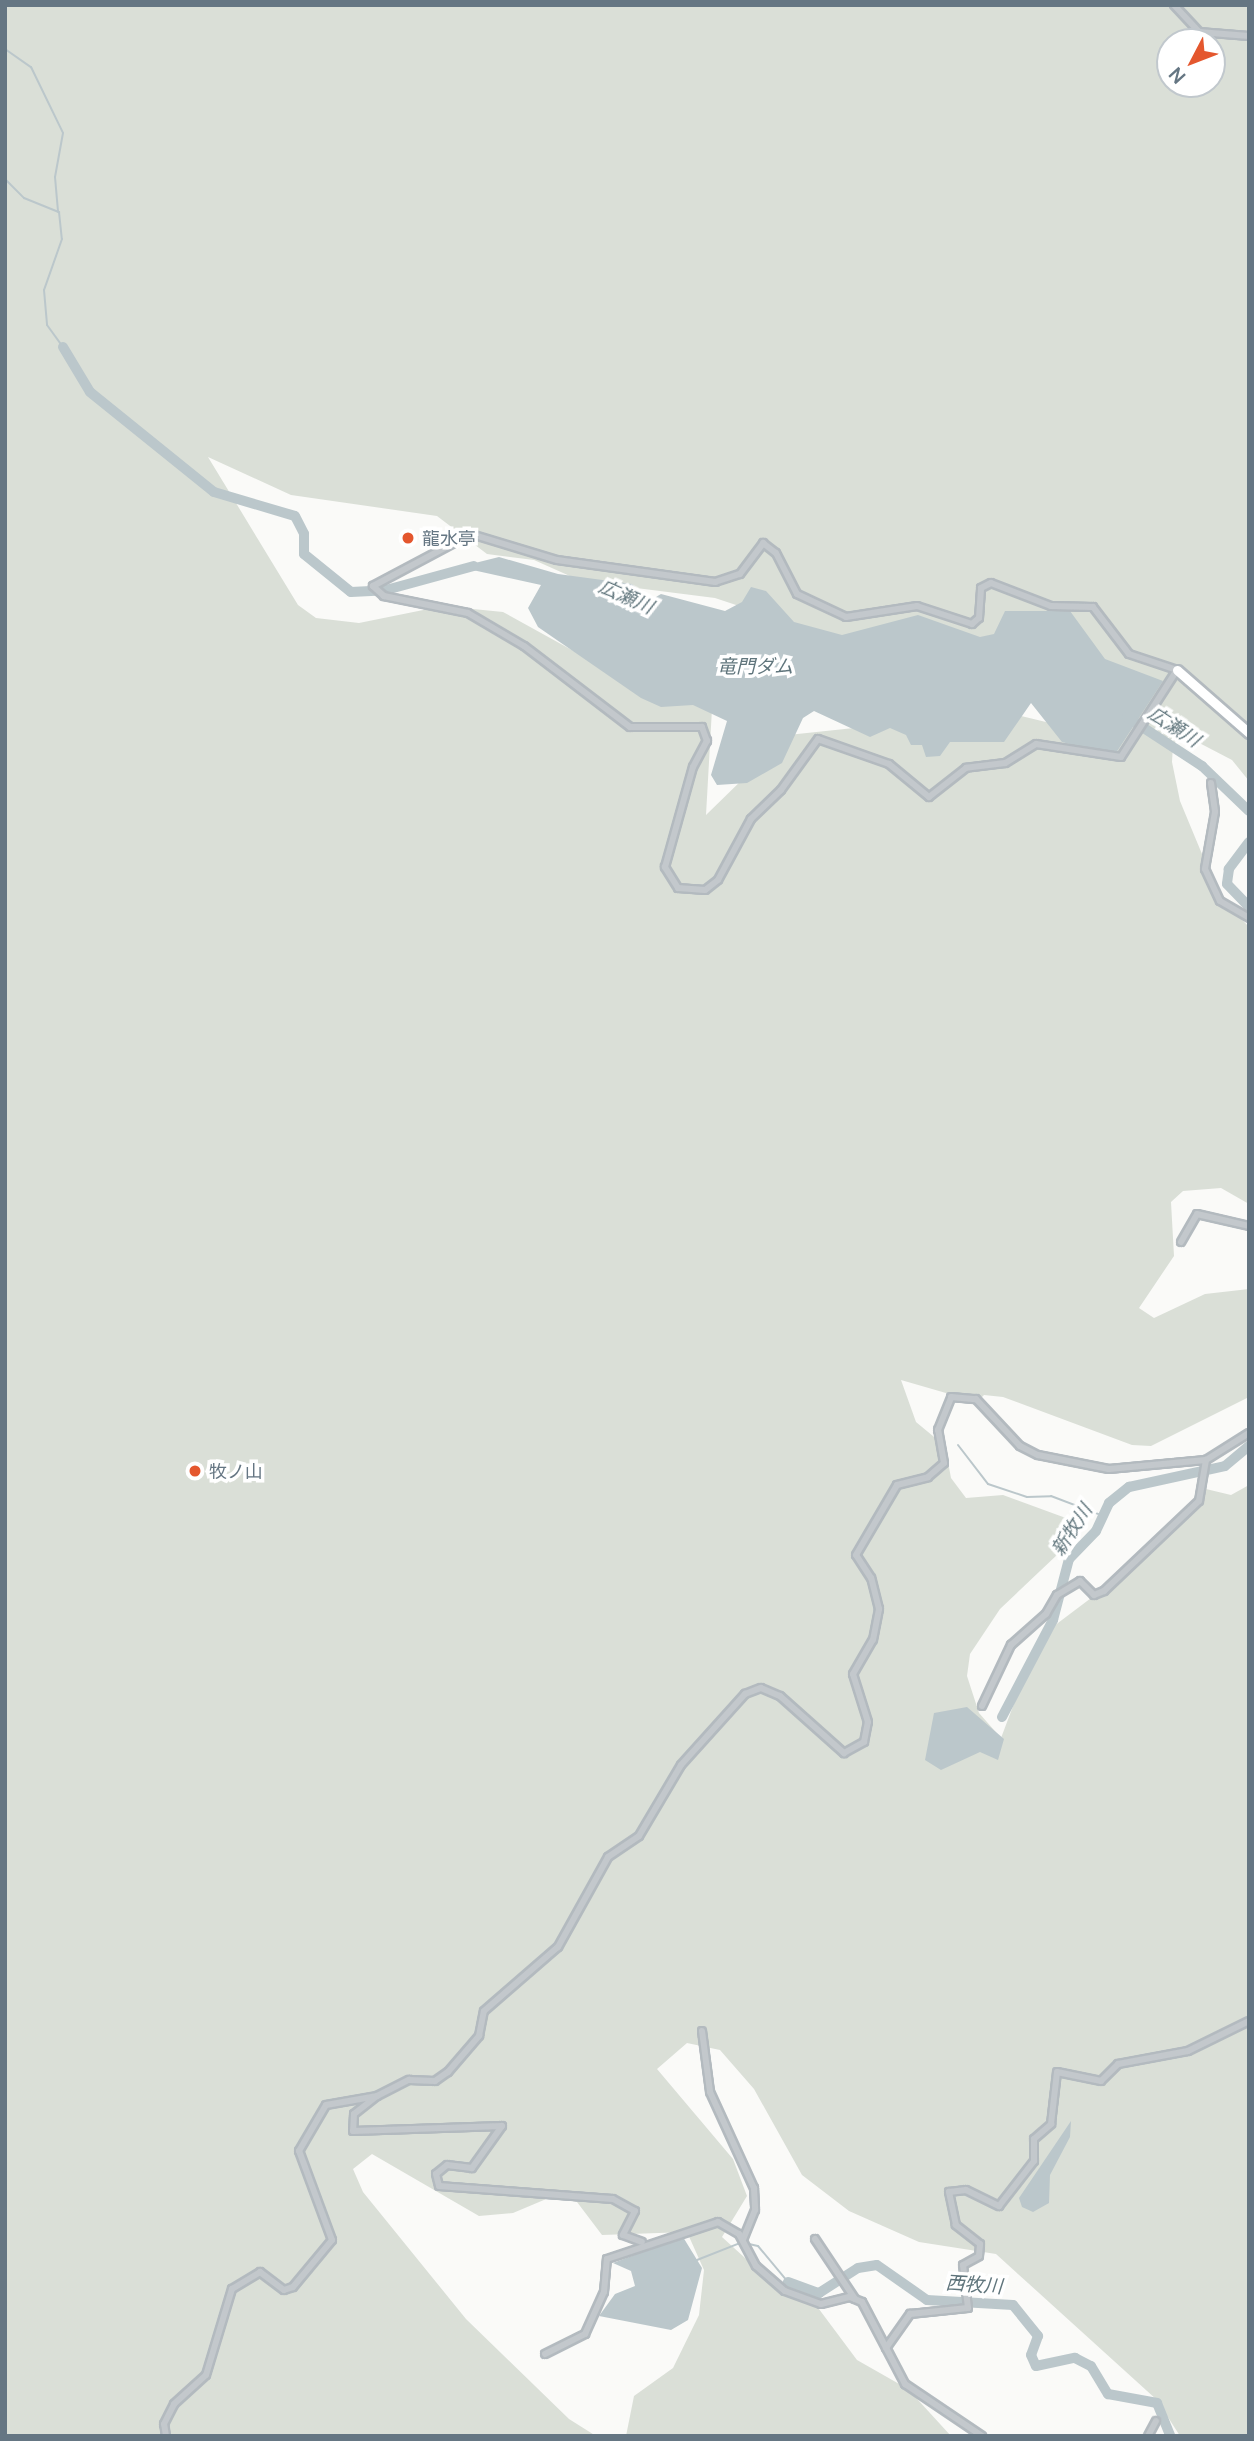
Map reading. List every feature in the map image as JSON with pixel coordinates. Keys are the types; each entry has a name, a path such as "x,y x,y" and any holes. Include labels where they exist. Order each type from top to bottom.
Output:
{"street":[{"path":"1174,5 1199,32 1249,36"},
{"path":"1177,670 1121,757 1104,757 1050,745 1025,747 998,765 966,768 929,797 889,764 818,739 781,790 751,819 710,888 678,888 665,867 693,767 707,741 702,727 694,722 656,731 630,727 524,646 468,613 382,594 375,587 454,538 471,534 558,560 715,583 740,574 763,543 776,552 797,594 833,614 917,606 972,624 979,618 982,588 991,583 1051,606 1093,607 1129,654 1177,670 1249,733"},
{"path":"1211,783 1215,812 1205,869 1220,901 1249,918"},
{"path":"1181,1242 1197,1214 1249,1226"},
{"path":"166,2436 163,2424 174,2404 205,2375 232,2289 260,2272 284,2290 293,2287 332,2240 299,2151 311,2124 326,2105 377,2095 409,2080 435,2081 463,2057 479,2036 484,2011 558,1947 608,1857 639,1836 681,1765 745,1694 761,1688 780,1696 845,1753 864,1742 868,1722 853,1674 873,1640 879,1609 856,1555 897,1485 928,1477 944,1463 937,1430 951,1397 975,1399 1020,1446 1063,1463 1109,1469 1206,1460 1249,1433"},
{"path":"982,1706 1012,1645 1046,1614 1057,1595 1080,1581 1094,1595 1104,1591 1199,1501 1206,1460"},
{"path":"886,2348 910,2314 960,2312 970,2305 963,2265 979,2256 980,2244 956,2225 949,2192 966,2190 999,2206 1034,2161 1034,2139 1051,2124 1057,2072 1101,2081 1118,2064 1188,2052 1249,2021"},
{"path":"702,2031 710,2092 754,2188 755,2210 743,2240"},
{"path":"377,2095 351,2119 358,2134 502,2126 472,2168 447,2165 436,2174 439,2186 613,2199 635,2211 623,2235 644,2242"},
{"path":"545,2354 584,2334 604,2292 604,2261 644,2242 718,2222 743,2240 766,2278 785,2291 821,2304 855,2299"},
{"path":"815,2239 855,2299 872,2313 896,2372 918,2396 982,2436"},
{"path":"1148,2436 1156,2421"}],"shaded area":[{"path":"5,5 1249,5 1249,781 1232,760 1184,735 1173,745 1172,762 1180,801 1219,895 1249,927 1249,1204 1221,1188 1183,1191 1171,1202 1174,1256 1139,1308 1154,1318 1205,1294 1249,1289 1249,1397 1151,1446 1132,1445 1003,1397 984,1395 977,1402 901,1380 916,1422 945,1446 951,1478 966,1498 1003,1495 1074,1521 1077,1536 1000,1609 970,1654 967,1676 979,1713 1001,1738 1035,1648 1050,1629 1103,1589 1206,1489 1231,1495 1249,1485 1249,2436 1180,2436 1157,2400 996,2254 919,2242 849,2211 802,2175 754,2089 720,2050 687,2043 657,2069 733,2159 747,2196 722,2237 766,2277 810,2297 857,2360 908,2389 951,2436 626,2436 634,2396 673,2368 699,2315 704,2270 687,2232 602,2235 577,2202 551,2197 513,2213 479,2216 372,2154 353,2169 363,2192 466,2319 569,2419 596,2436 5,2436","holes":["208,457 291,495 437,516 487,554 534,560 581,581 715,598 1085,720 1050,723 1005,712 788,735 706,815 712,709 608,670 503,612 443,606 359,623 316,618 298,605"]}],"water":[{"name":"竜門ダム","path":"499,557 558,574 632,584 649,601 661,594 725,611 742,602 751,587 766,591 794,622 842,635 918,615 980,637 994,634 1005,611 1070,611 1105,659 1163,681 1114,756 1062,742 1031,703 1004,742 950,742 940,756 926,757 922,745 911,745 906,735 890,728 870,737 814,711 803,718 782,763 747,783 717,785 711,775 727,721 693,705 661,707 641,698 538,627 528,608 541,585 459,567"},
{"path":"967,1707 1004,1739 998,1760 980,1752 941,1770 925,1760 934,1713"},
{"path":"1071,2121 1070,2137 1050,2175 1049,2203 1033,2212 1022,2207 1019,2198"},
{"path":"683,2237 702,2268 688,2320 671,2330 599,2316 615,2294 635,2286 631,2271 613,2263"}],"waterway":[{"path":"5,49 31,67 63,133 55,177 58,212"},
{"path":"5,179 24,198 59,212 62,239 44,290 47,325 63,347"},
{"name":"広瀬川","path":"63,347 90,392 214,492 295,516 304,534 304,554 351,592 386,590 474,566"},
{"name":"広瀬川","path":"1127,717 1202,766 1249,811"},
{"name":"広瀬川","path":"1249,842 1229,869 1227,884 1249,907"},
{"path":"958,1445 988,1484 1027,1497 1051,1496 1101,1515"},
{"name":"新牧川","path":"1002,1717 1053,1620 1069,1559 1096,1531 1109,1503 1129,1487 1225,1466 1249,1446"},
{"path":"697,2260 740,2243"},
{"path":"749,2244 758,2246 788,2282"},
{"name":"西牧川","path":"788,2282 819,2293 858,2268 877,2265 927,2300 1013,2305 1038,2336 1031,2355 1036,2366 1075,2358 1091,2366 1108,2394 1157,2403 1170,2436"}],"place":[{"name":"龍水亭","path":"408,538"},
{"name":"牧ノ山","path":"195,1471"}]}
